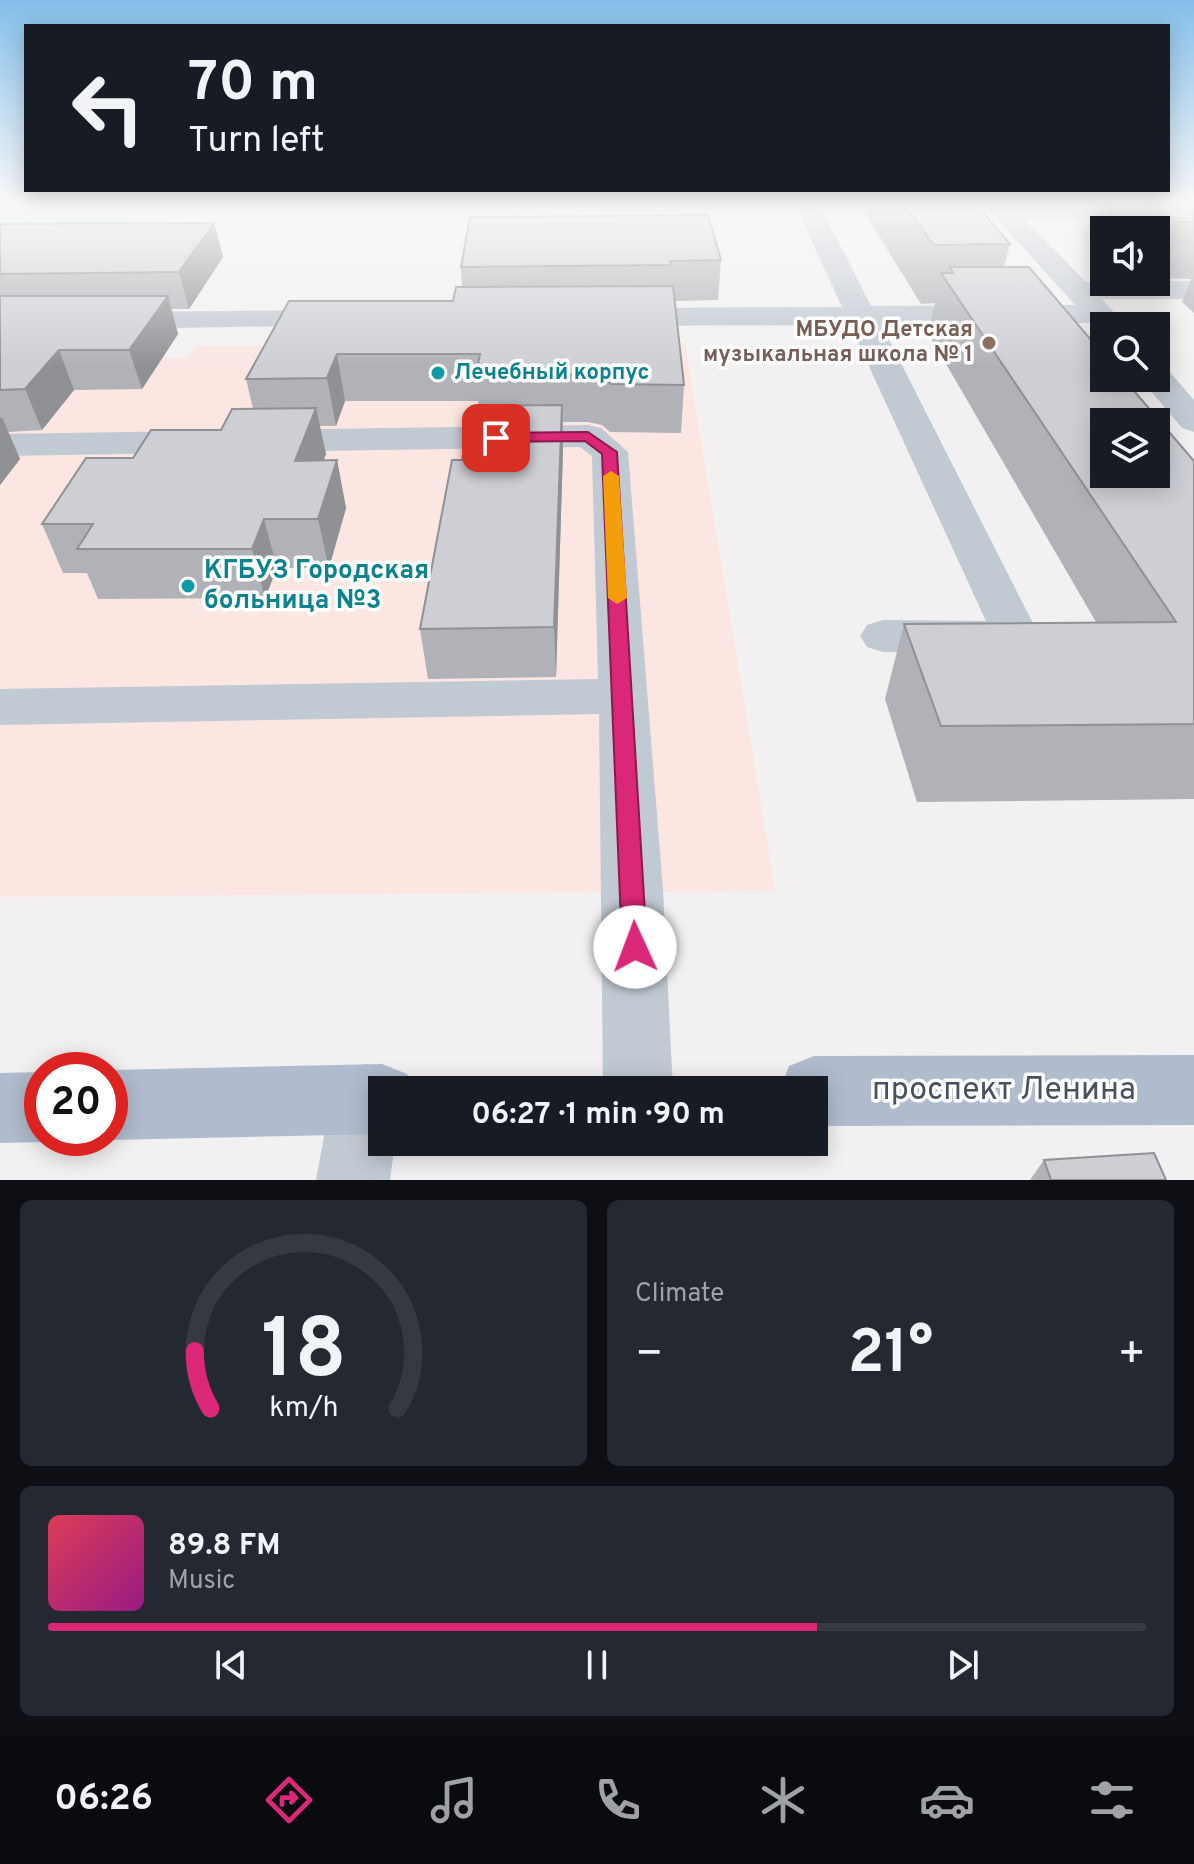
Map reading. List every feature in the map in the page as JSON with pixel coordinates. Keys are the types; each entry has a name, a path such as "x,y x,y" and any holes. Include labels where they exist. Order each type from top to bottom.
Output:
{"main road":[{"name":"проспект Ленина","path":"828,1091 1194,1090"},
{"path":"128,1105 368,1099"},
{"path":"0,1108 24,1107"}],"street":[{"path":"833,257 1017,637 883,636"},
{"path":"1047,257 1099,312"},
{"path":"1079,291 1194,290"},
{"path":"597,317 862,316 1090,320"},
{"path":"0,322 364,319"},
{"path":"1169,392 1194,421"},
{"path":"0,445 588,436 610,452 637,1076"},
{"path":"0,707 623,696"},
{"path":"353,1180 368,1122"}],"shaded area":[{"path":"685,343 775,891 0,897 0,361 188,358 197,346"}],"building":[{"path":"0,257 190,257 179,272 0,274"},
{"path":"463,257 720,257 721,260 670,261 671,265 461,267"},
{"path":"950,267 1029,267 1090,339 1090,392 1135,392 1149,408 1090,408 1090,488 1170,488 1170,433 1194,461 1194,724 941,726 904,624 1176,622 941,273 953,273"},
{"path":"673,286 684,385 611,384 602,377 588,374 476,376 480,354 337,354 327,378 246,379 289,301 453,301 456,287"},
{"path":"0,296 168,296 129,350 59,350 25,389 0,390"},
{"path":"562,405 554,627 420,629 452,460 462,460 472,406"},
{"path":"316,408 295,461 337,460 318,519 264,519 252,549 77,549 93,524 42,524 86,458 133,458 151,430 221,430 232,409"},
{"path":"1154,1153 1166,1180 1051,1180 1044,1160"}],"slow traffic":[{"path":"611,476 617,598"}],"place":[{"name":"МБУДО Детская музыкальная школа № 1","path":"989,343"},
{"name":"Лечебный корпус","path":"438,373"},
{"name":"КГБУЗ Городская больница №3","path":"188,586"}],"route":[{"path":"496,438 588,436 610,452 635,947"}]}
